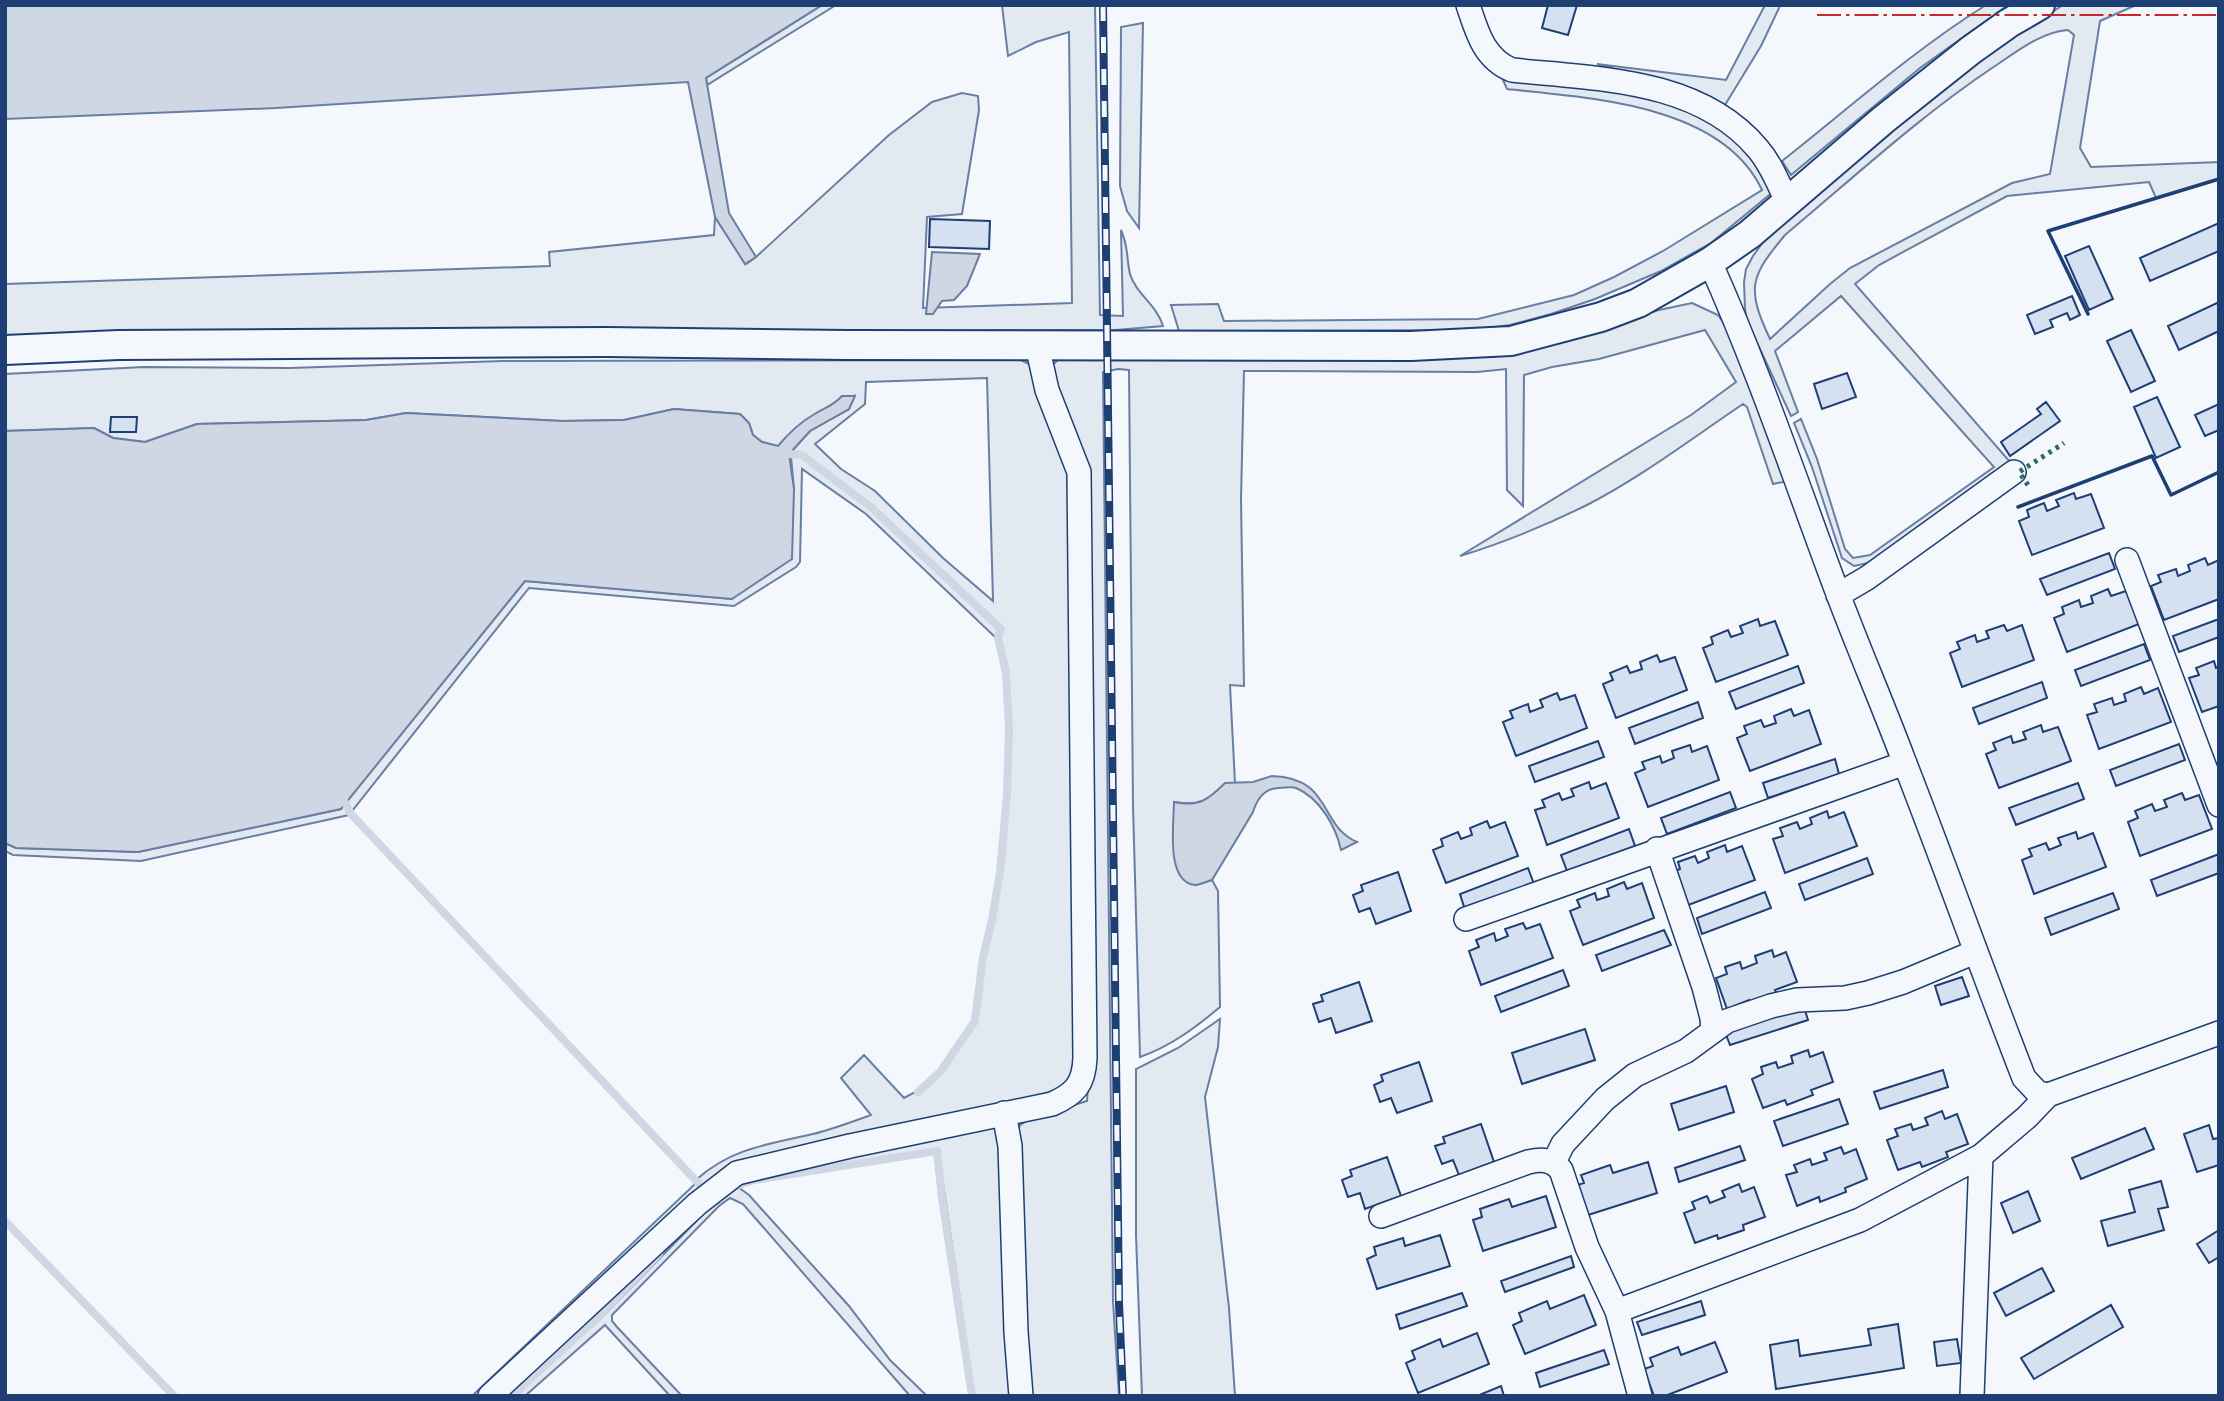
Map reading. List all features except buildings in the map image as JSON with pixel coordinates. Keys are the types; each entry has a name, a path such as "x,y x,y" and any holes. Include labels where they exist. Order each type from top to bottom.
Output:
{"street":[{"path":"1468,5 1483,45 1490,57 1501,66 1512,70 1606,79 1663,91 1720,117 1758,148 1787,201"},
{"path":"5,350 118,345 606,342 1411,346 1511,341 1601,317 1638,303 1710,262 1750,234 1970,50 2040,5"},
{"path":"1710,262 1758,376 1838,595 1905,763 2024,1078 2038,1093 2048,1095"},
{"path":"490,1396 697,1204 737,1173 1052,1104 1070,1096 1084,1070 1083,697 1079,472 1048,390 1037,345"},
{"path":"1838,595 1867,578 2014,472"},
{"path":"2127,560 2219,805"},
{"path":"1466,919 1905,763"},
{"path":"1657,849 1704,987 1713,1031"},
{"path":"1554,1162 1569,1137 1605,1099 1635,1075 1685,1051 1727,1021 1797,1000 1845,998 1868,993 1903,982 1975,952"},
{"path":"1617,1311 1860,1220 1981,1156 2027,1117 2048,1095 2219,1033"},
{"path":"1004,1113 1010,1146 1016,1332 1021,1396"},
{"path":"1972,1396 1981,1156"},
{"path":"1381,1216 1528,1162 1554,1162 1561,1170 1587,1247 1617,1311 1640,1396"}],"shaded area":[{"path":"5,5 822,5 706,78 729,213 756,257 745,264 715,217 688,82 276,108 5,119"},
{"path":"822,5 836,5 707,85 706,78"},
{"path":"1002,5 1095,5 1100,315 1123,316 1121,230 1133,281 1163,326 1116,330 5,343 5,284 550,266 549,252 714,235 715,217 746,264 889,135 932,102 962,93 978,96 979,110 962,214 927,217 923,308 1072,303 1069,32 1036,42 1008,56"},
{"path":"1765,5 1780,6 1761,46 1725,105 1701,94 1597,64 1726,80"},
{"path":"1986,5 2008,5 1920,68 1791,175 1782,161 1907,60"},
{"path":"2063,5 2136,5 2100,21 2080,148 2091,167 2219,162 2219,179 2156,198 2149,182 2007,196 1879,265 1855,284 2011,463 1873,562 1854,566 1842,558 1812,467 1794,423 1801,419 1817,459 1845,549 1853,558 1870,555 1994,467 1841,296 1775,351 1798,412 1791,416 1747,321 1744,282 1746,269 1763,242 1796,207 1978,60","holes":["2068,30 2074,35 2050,174 2012,183 1850,268 1770,339 1757,307 1755,284 1765,262 1785,235 1912,127 1992,68 2028,44 2048,35"]},
{"path":"1143,23 1139,228 1127,211 1120,186 1121,27"},
{"path":"1503,80 1622,91 1684,107 1726,133 1752,156 1774,191 1711,243 1661,271 1595,299 1510,325 1472,330 1179,331 1171,305 1218,304 1224,321 1478,319 1574,295 1614,277 1663,251 1762,190 1743,161 1717,139 1685,123 1613,102 1507,89"},
{"path":"932,252 980,254 967,286 954,300 942,301 933,314 926,314"},
{"path":"1692,303 1718,315 1729,331 1788,481 1773,484 1747,407 1743,404 1645,471 1585,506 1523,534 1460,556 1691,415 1736,382 1705,330 1599,359 1524,375 1523,506 1507,490 1506,369 1477,372 1244,371 1241,499 1244,686 1230,685 1235,783 1202,802 1174,802 1196,885 1212,880 1218,891 1220,1007 1182,1036 1140,1057 1133,806 1129,370 1103,372 1113,1301 1119,1396 1026,1396 1016,1137 1020,1125 1032,1118 1087,1101 1089,1072 1082,470 1050,367 1058,360 1549,343 1659,310"},
{"path":"1021,360 1031,365 1072,473 1081,1063 1063,1088 1017,1102 938,1116 877,1135 754,1164 484,1396 472,1396 697,1182 700,1187 702,1184 697,1179 710,1169 737,1154 766,1144 820,1132 871,1115 841,1078 864,1055 904,1098 917,1091 919,1094 941,1073 977,1022 985,958 1002,873 1009,795 1011,727 1008,672 1000,638 1003,628 873,506 802,453 791,452 810,431 849,409 854,396 803,422 779,447 762,442 753,435 749,423 740,414 674,409 624,420 562,421 406,413 366,420 197,424 145,442 113,438 94,428 5,431 5,374 144,367 290,368 503,361","holes":["987,378 993,601 943,558 875,491 841,469 815,444 865,404 866,382"]},
{"path":"842,396 855,396 849,409 810,431 789,454 794,489 792,559 732,599 525,581 341,809 138,852 16,848 5,843 5,431 94,428 113,438 145,442 197,424 366,420 406,413 562,421 624,420 674,409 740,414 749,423 753,435 762,442 778,446 803,422"},
{"path":"801,456 871,509 999,629 996,638 866,514 802,469 800,562 796,567 734,606 529,588 352,811 346,802 525,581 732,599 794,489 791,457"},
{"path":"1272,776 1292,779 1306,785 1323,803 1336,825 1357,842 1341,850 1326,814 1312,799 1294,787 1274,788 1259,799 1212,880 1195,885 1185,881 1179,874 1173,850 1174,802 1197,803 1208,798 1225,783 1253,782"},
{"path":"344,805 349,815 141,861 13,855 5,851 5,843 16,848 138,852 341,809"},
{"path":"1220,1019 1218,1047 1205,1097 1229,1308 1235,1396 1142,1396 1136,1235 1136,1069 1178,1048"},
{"path":"993,1126 1000,1130 1015,1396 974,1396 938,1149 753,1178 737,1184 670,1240 598,1315 510,1396 495,1396 732,1180"},
{"path":"738,1187 749,1195 849,1306 890,1360 927,1396 910,1396 743,1204 730,1198 612,1315 612,1321 617,1327 682,1396 670,1396 605,1325 525,1396 515,1396 601,1318 724,1193"}],"waterway":[{"path":"789,454 802,455 872,508 1001,629 998,638 1006,673 1009,728 1007,795 1000,872 983,957 975,1021 940,1072 918,1092"},
{"path":"341,795 351,814 700,1185"},
{"path":"733,1187 754,1180 937,1151 972,1396"},
{"path":"5,1221 174,1396"},
{"path":"512,1396 599,1316 659,1254"}],"railway":[{"path":"1103,5 1119,1303 1123,1396"}],"hedge":[{"path":"2028,485 2019,472 2064,443"}],"wall":[{"path":"2088,314 2048,231 2219,179"},
{"path":"2018,507 2152,456 2171,495 2219,472"}],"power":[{"path":"1817,15 2219,15"}]}
